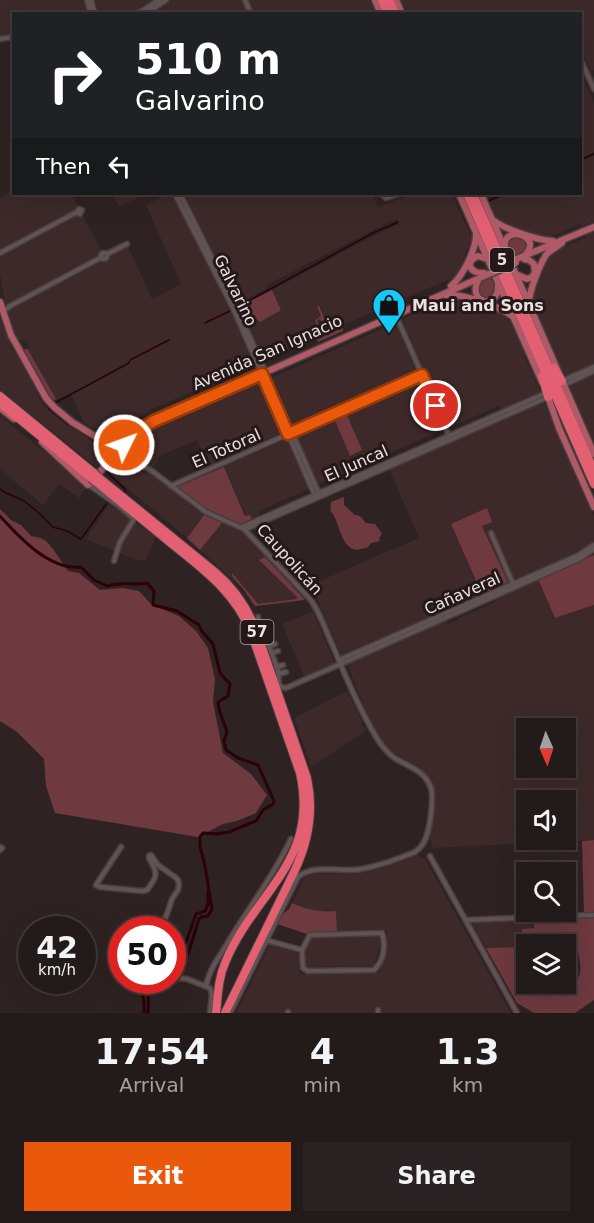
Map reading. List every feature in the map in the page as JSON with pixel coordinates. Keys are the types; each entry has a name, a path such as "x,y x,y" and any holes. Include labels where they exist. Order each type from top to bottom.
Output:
{"highway":[{"name":"5","path":"467,195 594,471"},
{"name":"5","path":"473,195 594,484"},
{"path":"530,331 562,383"},
{"path":"530,331 547,395"},
{"name":"57","path":"0,396 213,578 236,603 251,632 301,778 304,801 302,824 298,842 284,870 226,960 221,974 216,1013"},
{"name":"57","path":"0,403 226,583 246,609 258,636 305,771 311,807 309,830 303,853 263,936 253,951 225,1013"}],"main road":[{"path":"459,195 594,507"},
{"path":"481,195 594,454"},
{"path":"492,218 501,225 539,239 559,242"},
{"name":"Avenida San Ignacio","path":"94,477 141,424 594,227 559,242"},
{"path":"476,232 475,242 463,273 458,281 446,291 504,311 513,317"},
{"path":"505,247 508,236 512,234 520,235 530,242 531,248 525,257 534,264 535,273 526,279 517,274"},
{"path":"529,303 531,292 546,256 559,242"},
{"path":"485,274 473,271 470,267 471,262 478,256 488,259"},
{"path":"485,274 476,285 475,293 478,298 484,301 496,297 497,281"},
{"name":"Caupolicán","path":"0,304 15,343 52,406 72,422 117,450"},
{"path":"0,408 38,439 94,477"}],"street":[{"path":"140,12 159,0"},
{"path":"148,12 166,0"},
{"path":"582,62 594,89"},
{"path":"589,77 594,75"},
{"name":"Galvarino","path":"176,195 236,310 317,495"},
{"name":"Galvarino","path":"180,195 204,247"},
{"path":"0,253 77,212"},
{"path":"3,313 10,306 102,257 103,253 107,254 127,244"},
{"path":"0,304 10,306"},
{"path":"395,313 449,437"},
{"path":"562,383 594,367"},
{"path":"562,383 594,371"},
{"name":"El Totoral","path":"171,486 422,375"},
{"name":"El Juncal","path":"244,529 547,395"},
{"name":"Caupolicán","path":"117,450 147,468 206,512 244,529 312,602 354,695 382,746 393,757 419,770 431,790 433,800 426,836 421,847 408,854 360,869 308,871 294,883 263,936"},
{"path":"94,477 116,504 134,519 124,534 114,561"},
{"path":"491,533 514,585"},
{"name":"Cañaveral","path":"278,680 281,687 286,688 514,585 582,558 594,547"},
{"path":"258,617 259,625 272,653 278,680"},
{"path":"268,644 275,644"},
{"path":"268,644 265,645 278,680"},
{"path":"272,653 278,651"},
{"path":"276,667 283,664"},
{"path":"278,674 286,672"},
{"path":"206,986 208,976 216,962 281,860 291,839"},
{"path":"121,847 97,882 97,886 147,890 156,876 156,869 149,858 151,855 158,865 175,877 179,884 167,916"},
{"path":"430,856 517,1013"},
{"path":"466,920 594,915"},
{"path":"382,933 384,942 384,951 379,965 373,970 305,970 302,967 302,950 309,936 313,934 382,933"},
{"path":"230,1013 263,936 302,950"},
{"path":"186,978 210,988 212,992 210,1013"}],"shaded area":[{"path":"0,0 84,0 89,12 12,12 12,34 0,36"},
{"path":"95,0 153,0 140,9 126,12 99,12"},
{"path":"170,0 242,0 248,12 152,12"},
{"path":"248,0 371,0 377,12 253,12"},
{"path":"399,0 594,0 594,70 591,72 582,51 582,12 407,12 402,8"},
{"path":"582,74 594,103 594,152 582,158"},
{"path":"594,155 594,221 545,237 498,222 494,218 487,203 506,195 582,195 582,161"},
{"path":"12,190 12,195 72,195 78,206 84,209 82,215 102,251 126,242 152,299 181,284 146,205 162,197 161,195 173,195 230,309 254,365 152,409 126,428 106,436 83,422 71,393 55,401 49,394 26,354 30,348 26,341 19,340 15,333 5,302 0,274 0,198"},
{"path":"113,195 143,195 119,207"},
{"path":"184,195 372,195 378,207 410,195 452,195 472,238 458,273 453,278 263,361 247,325 281,310 272,290 399,224 398,219 267,285 268,288 238,304"},
{"path":"594,231 594,364 563,377 531,299 552,253"},
{"path":"517,237 528,243 526,251 513,257 507,244 509,238"},
{"path":"491,277 497,288 491,299 478,296 479,281"},
{"path":"272,290 281,310 260,322 258,320 247,325 239,307"},
{"path":"454,297 501,314 508,319 525,352 525,358 541,392 501,410 499,406 450,427 402,319"},
{"path":"317,306 330,332 343,326 343,331 318,342 314,332 323,325 320,319 317,320 319,327 313,329 317,326 315,320 321,316"},
{"path":"0,319 10,346 23,362 42,403 47,409 108,452 97,467 0,390"},
{"path":"395,323 417,373 292,427 271,378"},
{"path":"27,348 56,399 51,401 24,352"},
{"path":"594,374 594,443 569,386"},
{"path":"420,380 442,430 317,485 296,435"},
{"path":"261,382 283,432 208,465 197,440 160,456 152,469 124,452 132,440 146,428 148,431"},
{"path":"544,401 594,517 594,541 582,550 508,582 482,526 451,524 482,594 341,655 311,585 419,538 389,469"},
{"path":"346,413 362,450 350,456 334,418"},
{"path":"0,416 87,486 79,498 59,484 43,505 0,469"},
{"path":"286,439 309,489 259,511 260,515 252,519 250,515 246,516 224,467"},
{"path":"122,459 146,474 147,472 204,515 187,538 110,474"},
{"path":"224,467 245,516 250,515 252,519 240,524 205,508 177,487"},
{"path":"344,497 344,505 355,515 360,516 366,523 375,524 382,534 380,541 358,550 349,547 331,512 331,502"},
{"path":"109,504 156,537 146,559 139,561 86,539"},
{"path":"487,508 492,522 482,526 508,582 482,594 451,524"},
{"path":"0,509 31,536 46,541 68,571 79,573 100,590 123,588 139,591 151,604 179,616 196,631 208,648 215,679 213,702 223,753 251,774 267,795 256,813 223,824 198,837 55,813 46,786 44,759 17,732 0,721"},
{"path":"204,515 222,523 200,550 187,538"},
{"path":"222,523 244,533 305,599 255,606 244,590 200,550"},
{"path":"594,555 594,605 555,618 538,579"},
{"path":"265,557 305,600 255,606 232,573 258,604 297,599 259,560"},
{"path":"538,579 555,618 594,605 594,840 576,841 576,790 516,790 516,844 433,848 430,838 436,799 433,784 424,772 387,748 371,724 347,664 446,620 448,624 497,601 496,598"},
{"path":"313,611 335,664 304,676 282,624"},
{"path":"347,691 362,721 361,724 367,730 311,767 294,718"},
{"path":"594,840 594,913 584,913 582,841"},
{"path":"417,855 425,859 511,1013 380,1013 380,1010 377,1010 377,1013 291,1013 291,1010 287,1010 287,1013 236,1013 270,944 299,953 299,973 301,974 379,972 385,957 387,930 337,931 336,911 316,911 292,903 305,877 314,874 365,873"},
{"path":"292,903 314,910 336,911 337,932 307,934 277,924"},
{"path":"594,917 594,1000 575,1013 534,1013 517,1003 486,948 516,947 516,994 576,994 576,979 580,967 576,934 522,934 522,929 534,928 534,922 576,922 576,918"},
{"path":"516,920 516,922 534,922 534,928 530,934 516,934 516,947 486,948 471,922"},
{"path":"319,936 378,937 380,947 374,966 304,966 304,953 311,938"}],"waterway":[{"path":"582,159 594,154"},
{"path":"488,201 502,195"},
{"path":"241,305 373,233 398,222"},
{"path":"205,323 230,311"},
{"path":"53,404 169,340"},
{"path":"49,407 66,423 91,438"},
{"path":"93,440 110,451"},
{"path":"110,467 119,457"},
{"path":"107,469 107,472 125,489 125,492"},
{"path":"0,488 24,501 53,527 67,531 81,539 107,503"},
{"path":"0,516 36,551 69,567 81,567 94,580 107,586 147,583 154,591 153,605 177,611 199,625 213,644 220,673 230,684 228,696 218,702 227,732 224,741 226,750 238,758 258,765 274,801 263,810 256,821 229,832 203,833 200,837 212,909 208,916 199,919 186,958"},
{"path":"186,942 196,914 205,911 208,904 208,891"},
{"path":"142,994 144,1013"},
{"path":"148,994 148,1013"}],"place":[{"name":"Maui and Sons","path":"389,334"}],"route":[{"path":"124,445 144,426 262,374 288,434 422,375 436,406"}]}
